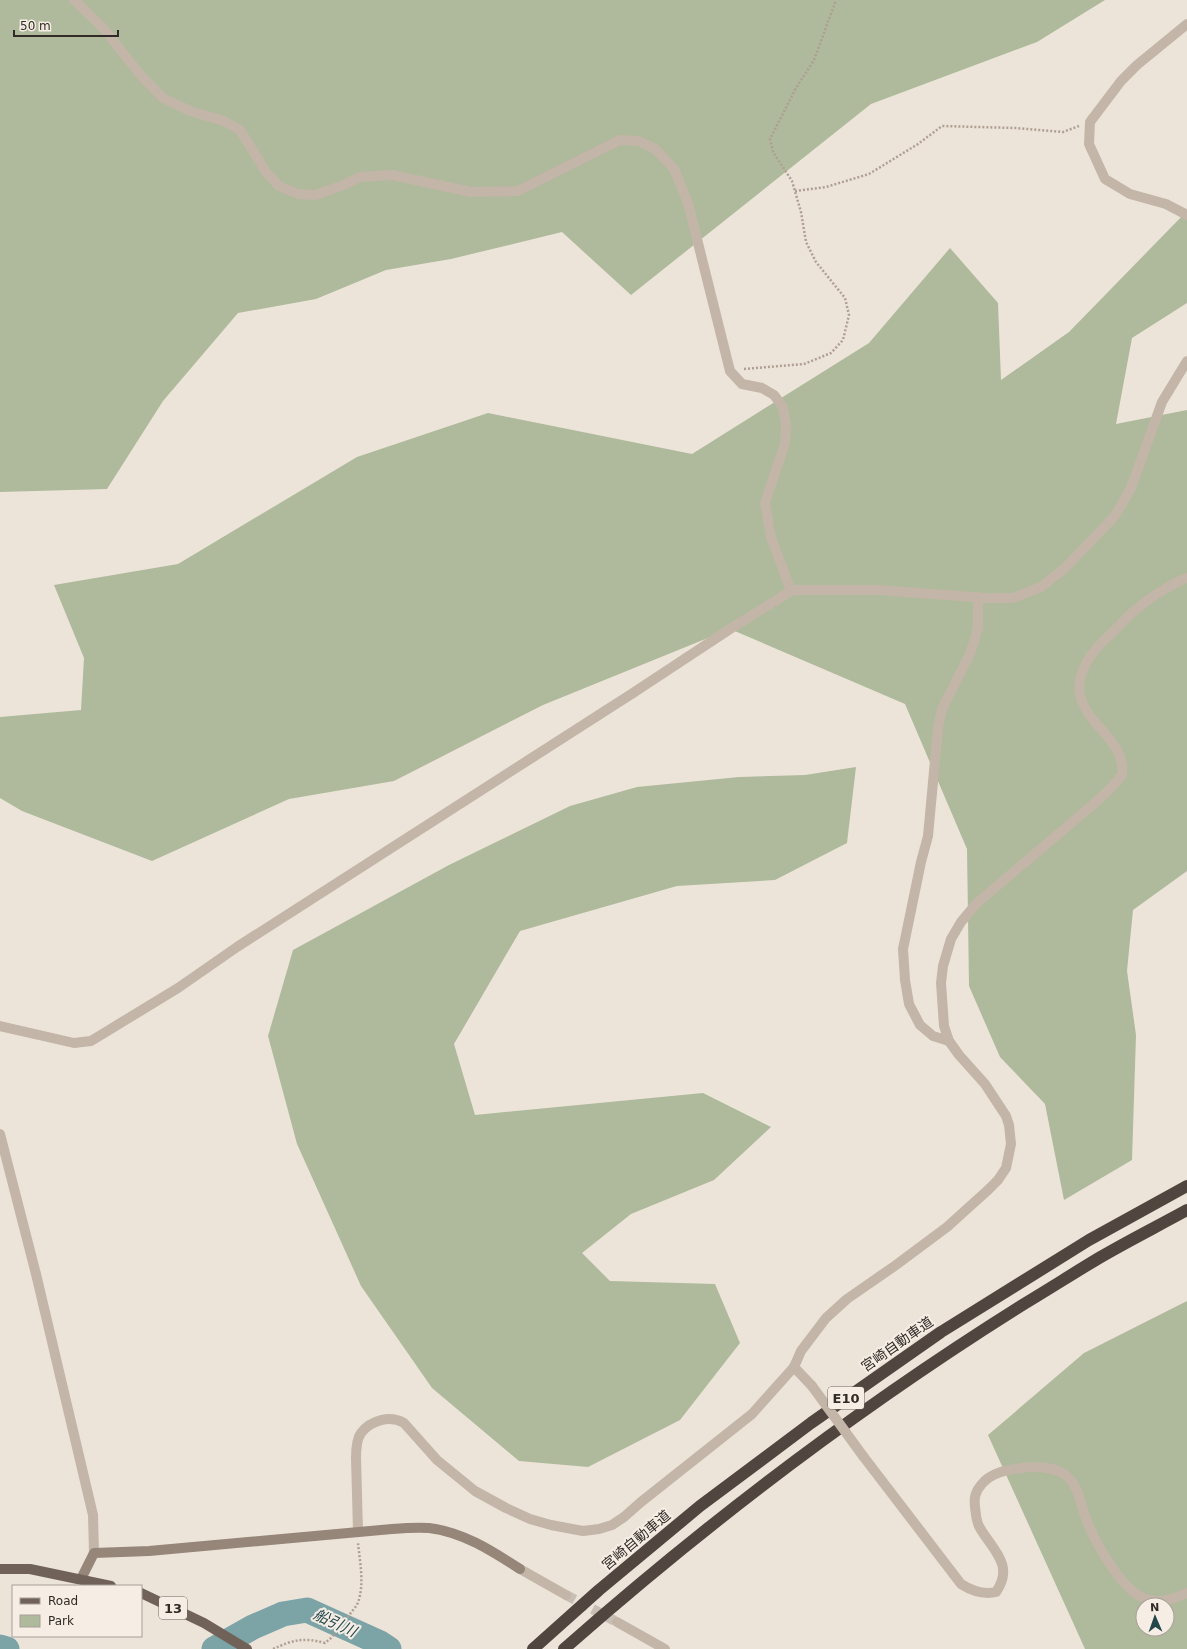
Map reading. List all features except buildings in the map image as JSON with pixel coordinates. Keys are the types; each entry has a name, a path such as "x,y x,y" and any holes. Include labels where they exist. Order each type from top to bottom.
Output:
{"highway":[{"name":"宮崎自動車道","path":"533,1649 599,1590 700,1506 817,1418 941,1332 1089,1240 1187,1186"},
{"name":"E10","path":"564,1649 615,1604 714,1522 824,1439 953,1349 1099,1258 1187,1210"}],"main road":[{"path":"0,1569 30,1569 107,1585"},
{"name":"13","path":"142,1593 204,1623 246,1649"}],"street":[{"path":"74,0 104,29 142,77 164,98 190,111 224,121 240,130 266,172 279,186 298,194 315,195 344,185 360,177 392,176 471,192 518,191 620,140 639,141 655,149 674,169 688,203 730,371 742,384 762,388 774,395 783,407 786,425 785,443 765,503 771,537 791,591"},
{"path":"1187,24 1137,65 1121,81 1090,122 1089,144 1105,179 1130,194 1166,204 1187,215"},
{"path":"0,1026 74,1043 91,1041 178,988 237,947 791,591 827,589 879,590 1013,598 1041,587 1065,568 1115,516 1131,488 1162,402 1187,361"},
{"path":"358,1531 356,1450 360,1434 369,1426 389,1418 404,1423 437,1460 475,1491 506,1508 530,1519 551,1525 583,1531 599,1529 612,1525 752,1414 794,1368 801,1351 826,1318 847,1299 947,1227 998,1180 1006,1168 1011,1144 1010,1125 1006,1116 985,1084 972,1071 949,1041 944,1026 941,983 943,966 951,939 961,922 977,903 1107,792 1122,774 1122,761 1119,753 1114,744 1090,716 1080,697 1080,675 1088,659 1104,639 1134,611 1176,582 1187,578"},
{"path":"949,1041 933,1036 920,1025 909,1004 904,980 903,949 921,862 928,836 938,728 942,710 970,654 978,628 978,597"},
{"path":"0,1134 36,1274 93,1516 94,1553 82,1579"},
{"path":"794,1368 812,1386 863,1456 961,1584 970,1590 987,1594 996,1592 1003,1579 1001,1560 996,1549 979,1527 976,1513 975,1495 982,1483 994,1474 1024,1467 1054,1470 1068,1478 1079,1496 1087,1521 1104,1553 1116,1572 1135,1594 1150,1600 1158,1601 1175,1598 1187,1593"},
{"path":"94,1553 149,1552 358,1531 428,1528 448,1531 482,1545 566,1595"},
{"path":"617,1622 665,1649"}],"path":[{"path":"730,371 804,364 831,353 843,340 849,315 845,298 816,262 806,242 801,212 792,181 773,152 770,139 796,88 814,60 836,0"},
{"path":"795,191 826,187 869,174 918,144 942,126 1015,128 1063,132 1090,122"},
{"path":"273,1649 290,1642 310,1639 325,1643 331,1638 357,1605 362,1590 358,1531"}],"green space":[{"path":"0,0 1105,0 1037,42 871,104 631,295 562,232 451,259 386,270 316,299 238,313 163,401 107,489 0,492"},
{"path":"1187,211 1187,303 1132,338 1116,424 1187,410 1187,871 1133,910 1127,971 1136,1035 1132,1160 1064,1200 1045,1104 1000,1057 969,986 967,849 905,704 730,629 543,705 394,781 289,799 152,861 22,811 0,798 0,717 81,710 84,658 54,585 178,564 357,457 488,413 692,454 869,343 950,248 998,303 1001,380 1069,332"},
{"path":"856,767 847,843 775,880 677,886 520,931 454,1044 475,1115 703,1093 771,1127 714,1180 631,1214 582,1253 610,1281 715,1284 740,1343 680,1420 588,1467 519,1461 432,1388 361,1286 297,1144 268,1036 293,950 449,865 570,806 637,787 739,777 805,775"},
{"path":"1187,1301 1187,1649 1085,1649 988,1435 1084,1353"}],"waterway":[{"name":"船引川","path":"214,1649 253,1627 283,1614 307,1610 380,1643 389,1649"},
{"name":"船引川","path":"0,1647 7,1649"}],"tunnel":[{"path":"566,1595 617,1622"}]}
